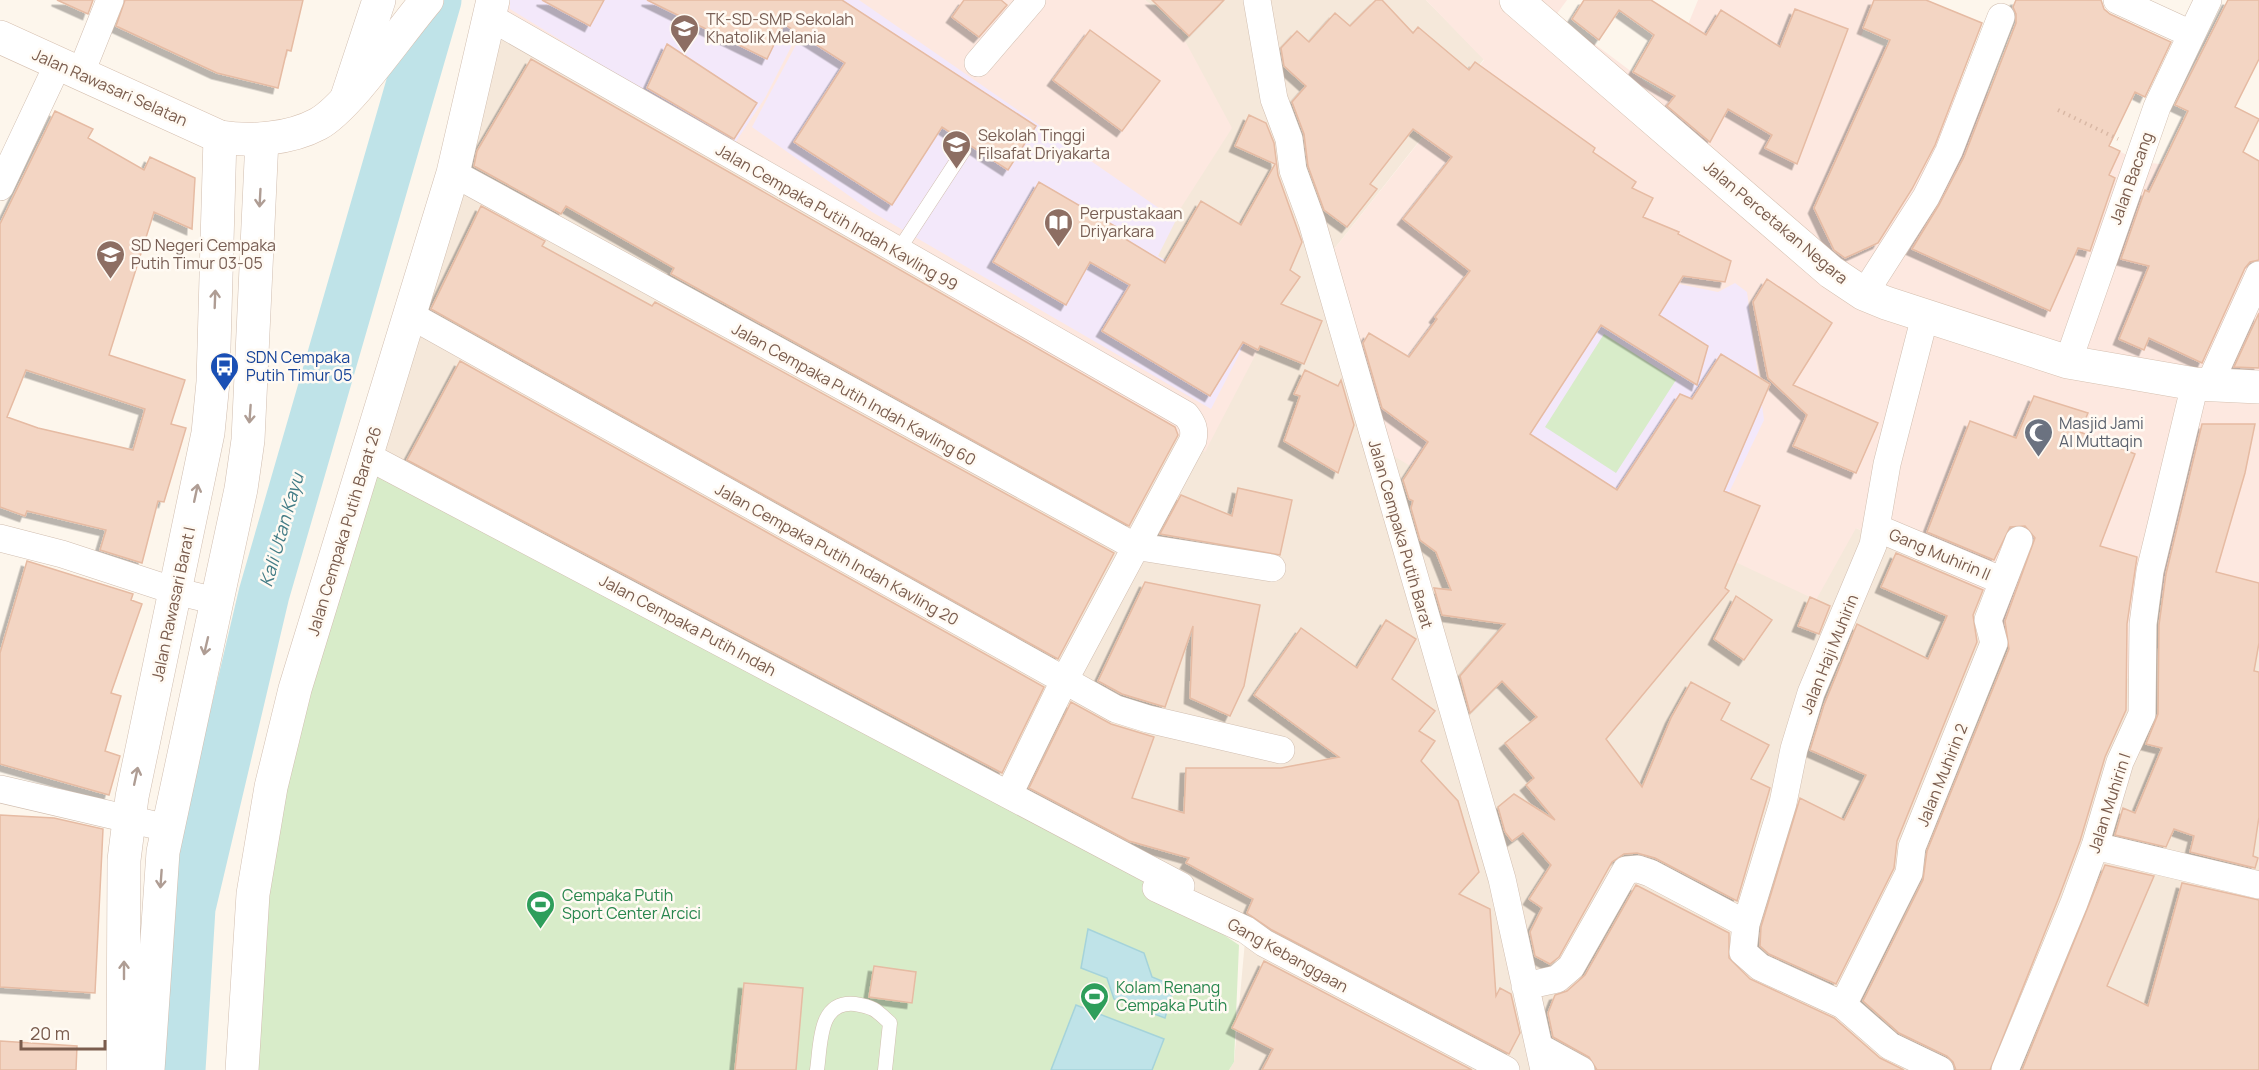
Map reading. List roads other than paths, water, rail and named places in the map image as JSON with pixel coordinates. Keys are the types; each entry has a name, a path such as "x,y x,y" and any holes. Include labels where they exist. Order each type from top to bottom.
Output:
{"street":[{"path":"0,187 110,0"},
{"path":"347,97 379,0"},
{"path":"220,137 242,141 262,139 320,123 347,97 427,0"},
{"path":"978,63 1032,0"},
{"name":"Jalan Cempaka Putih Barat","path":"1257,0 1274,99 1289,139 1293,170 1312,222 1502,879 1541,1059"},
{"path":"2117,0 2191,34"},
{"name":"Jalan Bacang","path":"2068,362 2140,150 2208,0"},
{"name":"Jalan Percetakan Negara","path":"1535,6 1831,272 1864,294 2068,362 2202,385 2259,387"},
{"name":"Jalan Cempaka Putih Barat 26","path":"242,1070 253,894 271,787 295,689 453,173 492,8"},
{"name":"Jalan Cempaka Putih Indah Kavling 99","path":"492,8 898,251 1186,416 1193,426 1193,440 1134,546"},
{"path":"1864,294 1926,197 1949,151 2001,17"},
{"name":"Jalan Rawasari Selatan","path":"0,37 220,137"},
{"name":"Jalan Rawasari Barat I","path":"148,1070 137,1029 124,860 129,819 208,433 213,382 220,137"},
{"name":"Jalan Rawasari Barat I","path":"123,1070 137,1029 167,828 248,440 262,139"},
{"name":"Jalan Cempaka Putih Indah Kavling 60","path":"453,173 1134,546 1272,568"},
{"name":"Jalan Muhirin I","path":"2005,1070 2095,846 2120,762 2142,714 2143,624 2150,571 2202,385 2259,275"},
{"name":"Jalan Cempaka Putih Indah Kavling 20","path":"410,315 1116,709 1281,750"},
{"name":"Jalan Haji Muhirin","path":"1925,316 1887,464 1873,545 1811,693 1794,750 1783,804 1746,924 1743,952 1748,959 1843,1005 1890,1046 1940,1070"},
{"name":"Jalan Cempaka Putih Indah","path":"367,456 1182,886"},
{"name":"Gang Muhirin II","path":"1876,528 2003,581"},
{"path":"0,538 62,554 175,591 216,601"},
{"name":"Jalan Muhirin 2","path":"1843,1005 1909,873 1912,847 1994,643 1988,620 2019,540"},
{"path":"1009,794 1134,546"},
{"path":"0,789 167,828"},
{"name":"Gang Kebanggaan","path":"1080,833 1082,844 1115,868 1246,930 1264,944 1506,1070"},
{"path":"2095,846 2259,885"},
{"path":"1525,986 1557,979 1571,967 1626,870 1638,869 1650,873 1746,924"},
{"path":"1541,1059 1581,1070"}],"lane":[{"path":"898,251 964,150"},
{"path":"817,1070 824,1022 829,1011 843,1003 873,1007 890,1023 885,1070"}],"water":[{"path":"1088,929 1144,953 1152,977 1174,986 1165,1018 1114,999 1107,978 1081,968"},
{"name":"Kolam Renang Cempaka Putih","path":"1076,1005 1164,1039 1152,1070 1051,1070"}],"waterway":[{"name":"Kali Utan Kayu","path":"180,1070 190,908 264,594 436,0"}],"place":[{"name":"TK-SD-SMP Sekolah Khatolik Melania","path":"685,54"},
{"name":"Sekolah Tinggi Filsafat Driyakarta","path":"957,170"},
{"name":"Perpustakaan Driyarkara","path":"1059,248"},
{"name":"SD Negeri Cempaka Putih Timur 03-05","path":"110,280"},
{"name":"SDN Cempaka Putih Timur 05","path":"225,392"},
{"name":"Masjid Jami Al Muttaqin","path":"2038,458"},
{"name":"Cempaka Putih Sport Center Arcici","path":"541,930"},
{"name":"Kolam Renang Cempaka Putih","path":"1095,1022"}]}
